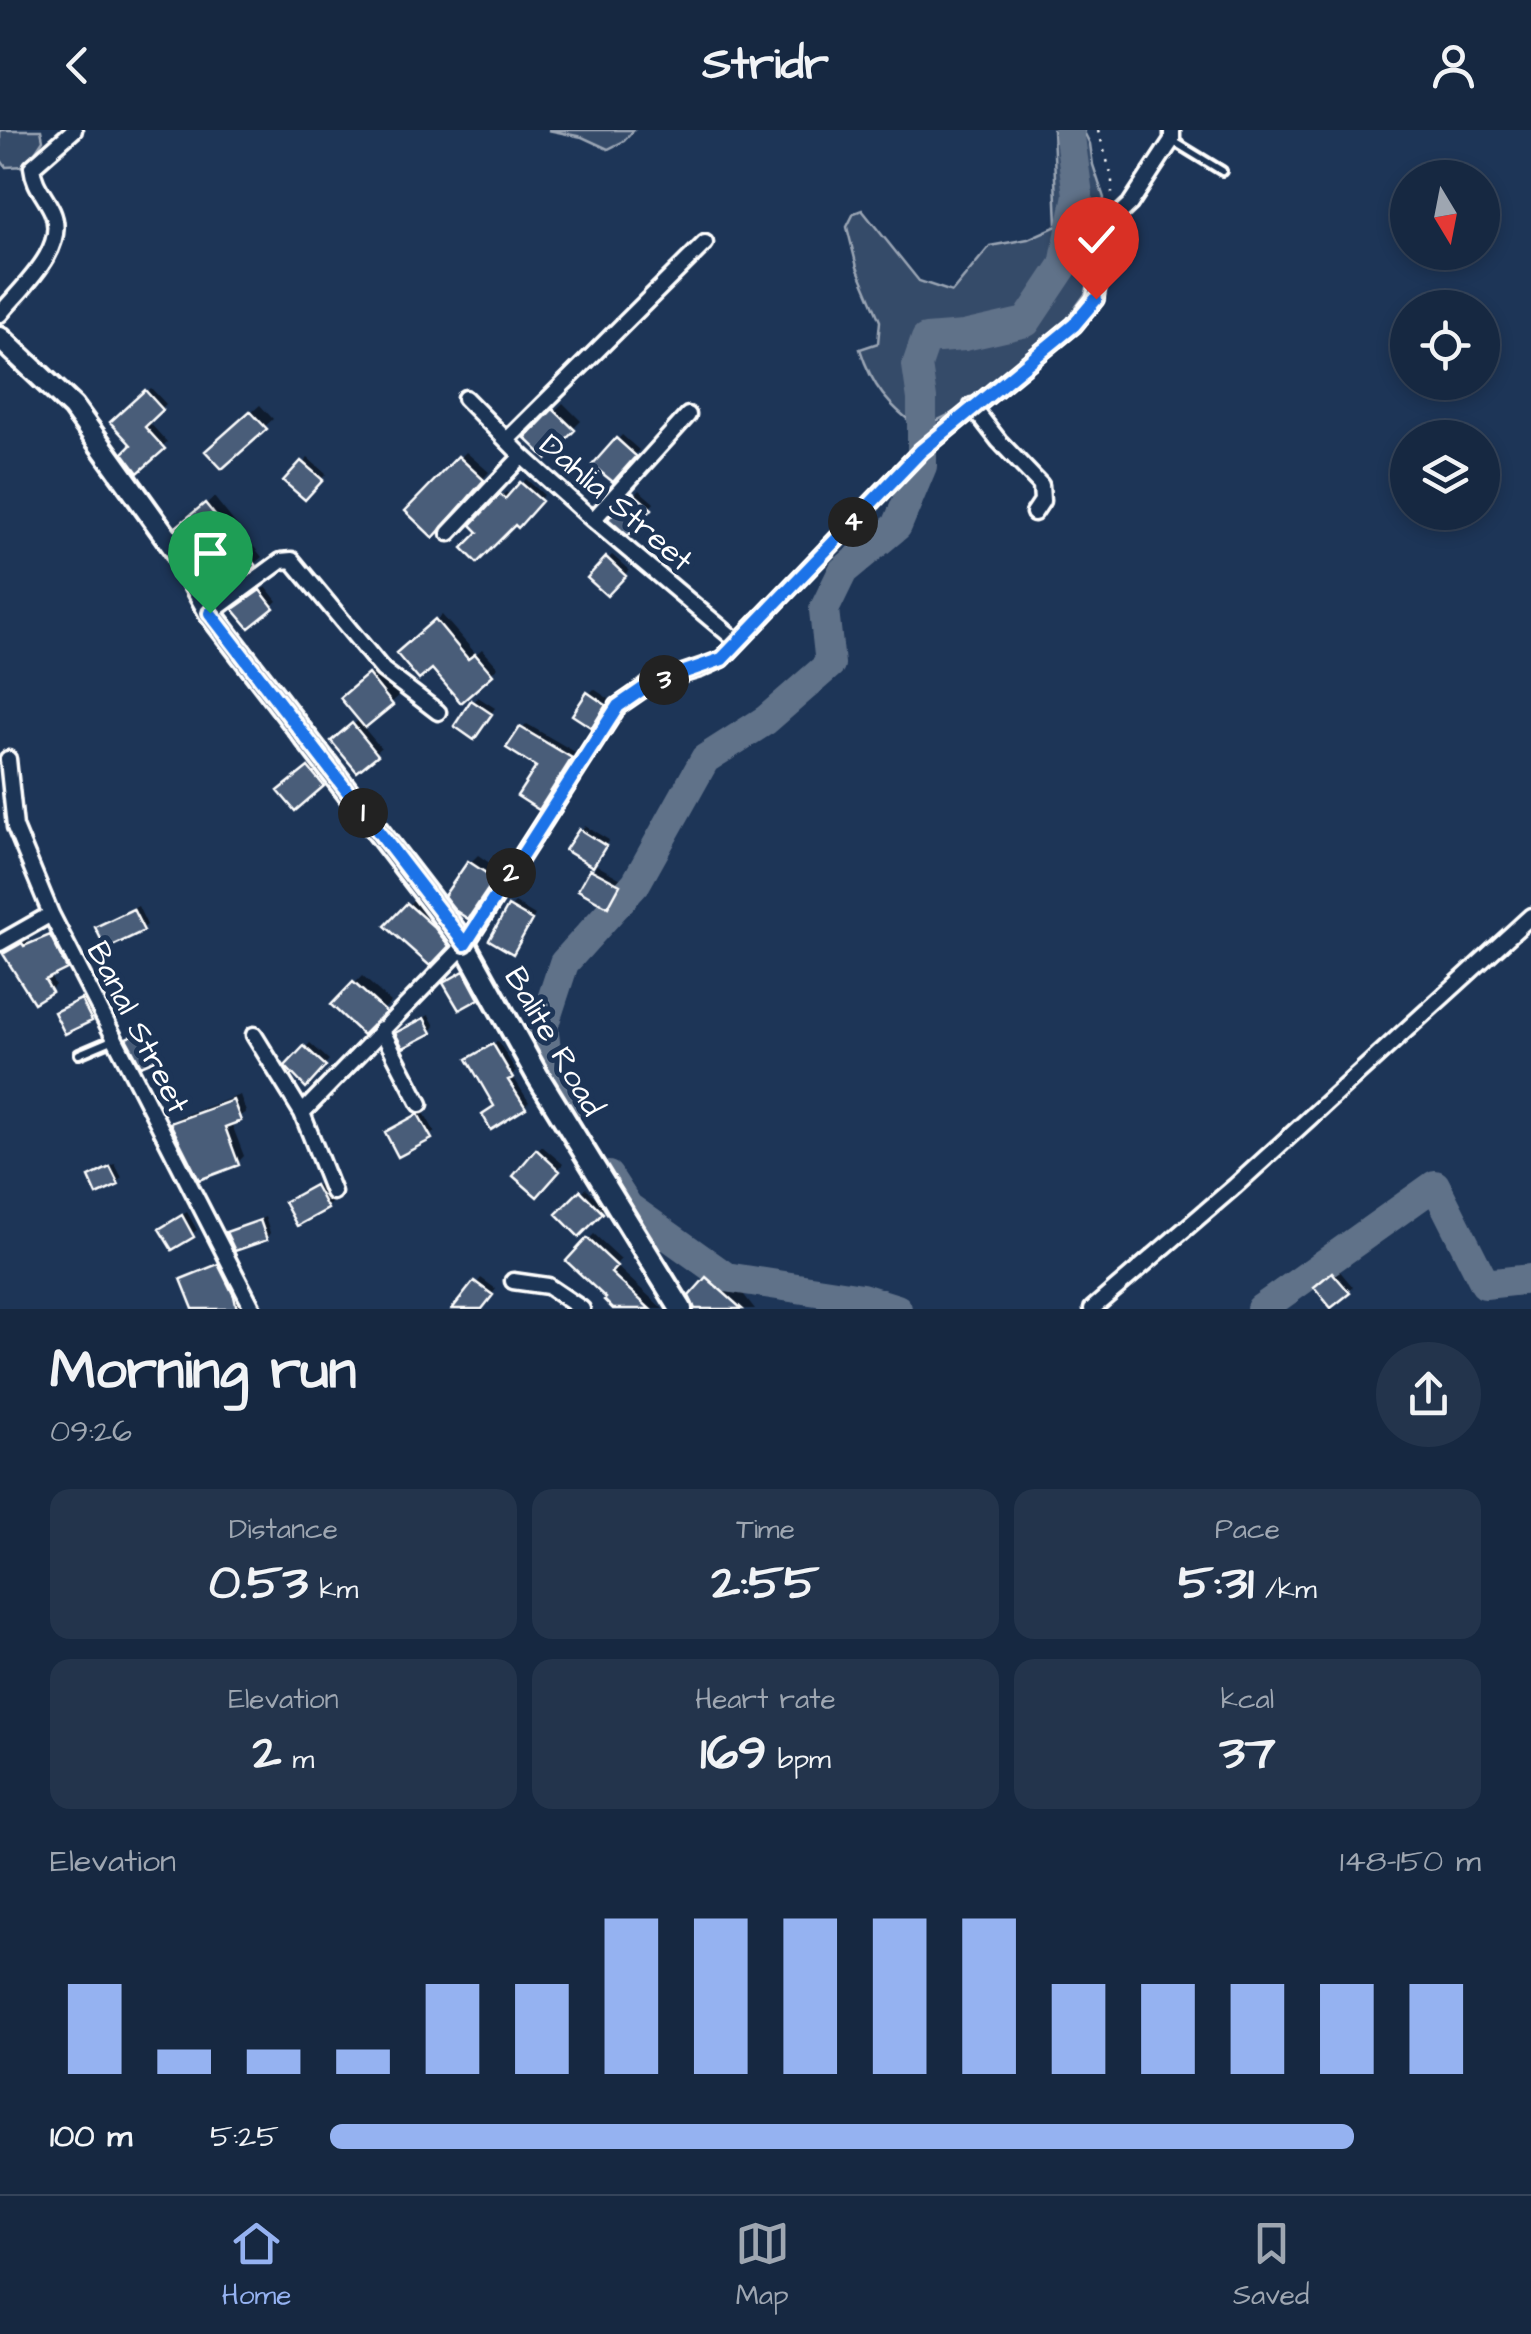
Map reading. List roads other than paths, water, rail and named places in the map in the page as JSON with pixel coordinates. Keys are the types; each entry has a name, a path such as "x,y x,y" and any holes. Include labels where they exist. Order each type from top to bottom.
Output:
{"street":[{"path":"0,314 50,252 56,233 53,213 34,183 32,167 74,130"},
{"path":"302,1113 465,944 618,706 650,684 722,659 921,451 1074,325 1096,299 1112,222 1130,204 1172,135"},
{"path":"508,439 705,244"},
{"name":"Balite Road","path":"1,342 74,407 174,550 210,613 465,944 532,1067 680,1309"},
{"name":"Dahlia Street","path":"465,398 593,520 738,642"},
{"path":"972,406 999,441 1042,485 1044,495 1034,512"},
{"path":"593,520 688,415"},
{"path":"450,533 522,456"},
{"path":"210,613 281,562 292,560 376,662 438,712"},
{"name":"Banal Street","path":"8,759 15,827 51,914 253,1309"},
{"path":"0,944 51,914"},
{"path":"1092,1309 1235,1186 1531,916"},
{"path":"381,1029 420,1104"},
{"path":"254,1035 302,1113 334,1192"},
{"path":"513,1281 548,1286 582,1309"}],"lane":[{"path":"1172,135 1222,170"},
{"path":"79,1054 114,1039"}],"waterway":[{"path":"566,1112 552,1091 543,1027 564,963 636,883 705,759 766,720 830,664 824,610 843,571 897,526 922,466 922,399 917,365 926,339 964,336 1026,322 1064,265 1078,195 1069,130"},
{"path":"608,1176 628,1207 726,1277 862,1298 897,1309"},
{"path":"1261,1309 1435,1185 1485,1284 1531,1279"}]}
